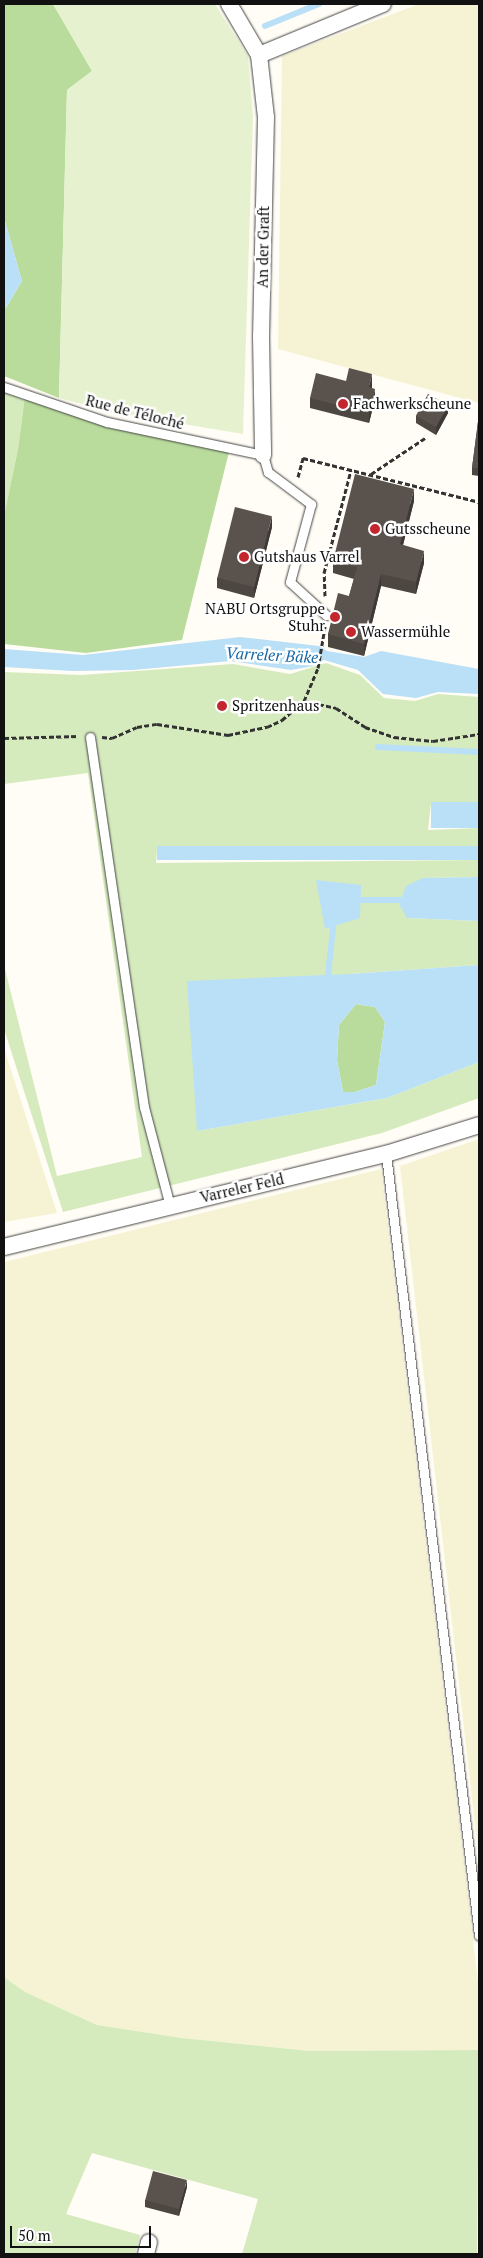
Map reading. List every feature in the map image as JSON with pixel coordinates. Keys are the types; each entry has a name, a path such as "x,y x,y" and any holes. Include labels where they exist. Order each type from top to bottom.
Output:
{"street":[{"path":"229,4 259,55 383,4"},
{"name":"An der Graft","path":"259,55 266,117 261,336 263,455"},
{"name":"Varreler Feld","path":"4,1247 386,1154 479,1125"}],"lane":[{"name":"Rue de Téloché","path":"4,387 107,422 263,455"},
{"path":"263,455 268,472 311,504 290,582 326,615"},
{"path":"90,737 144,1107 170,1206"},
{"path":"386,1154 479,1935"}],"path":[{"path":"370,475 425,438"},
{"path":"297,482 303,458 479,502"},
{"path":"112,738 135,728 157,724 228,734 282,720 304,701 318,668 326,615 324,573 350,470"},
{"path":"304,701 336,708 365,727 394,737 433,741 479,734"},
{"path":"4,738 90,737"}],"shaded area":[{"path":"419,4 479,4 479,403 278,349 282,56"},
{"path":"4,1048 57,1213 4,1222"},
{"path":"479,1139 479,1860 400,1166"},
{"path":"381,1169 479,1990 479,2050 310,2051 182,2038 97,2025 25,1992 4,1977 4,1262"}],"green space":[{"path":"4,4 53,4 92,71 67,90 59,398 4,376 4,308 6,308 22,281 4,218"},
{"path":"53,4 215,4 248,56 253,116 243,434 112,412 59,398 67,90 92,71"},
{"path":"4,390 25,396 18,449 4,516"},
{"path":"25,396 109,426 229,452 182,640 86,653 4,644 4,516 18,449"},
{"path":"326,663 360,675 384,698 415,701 438,694 479,697 479,802 431,803 428,830 479,828 479,846 157,849 156,863 479,860 479,877 423,878 407,918 479,921 479,965 350,974 197,1131 387,1098 479,1062 479,1098 382,1133 63,1212 4,1029 4,965 57,1176 142,1157 88,773 4,784 4,672 82,675 233,664 290,674"},
{"path":"356,1004 375,1007 385,1022 376,1085 355,1092 343,1092 337,1060 339,1025"},
{"path":"4,1977 25,1992 97,2025 182,2038 310,2051 479,2050 477,2254 242,2254 258,2199 92,2153 66,2214 140,2235 135,2254 4,2254"}],"water":[{"path":"4,218 22,281 6,308 4,308"},
{"name":"Varreler Bäke","path":"240,637 319,646 327,651 364,657 381,651 479,669 479,694 438,692 416,698 383,694 358,670 324,660 314,666 291,670 231,661 133,670 72,671 4,667 4,649 83,655"},
{"path":"431,802 479,802 479,828 431,828"},
{"path":"157,846 479,846 479,860 157,860"},
{"path":"479,877 479,921 407,918 399,904 406,886 423,878"},
{"path":"316,880 361,885 360,918 325,929"},
{"path":"479,965 479,1062 387,1098 197,1131 187,981 350,974","holes":["356,1004 375,1007 385,1022 376,1085 355,1092 343,1092 337,1060 339,1025"]}],"building":[{"name":"Fachwerkscheune","path":"349,368 372,374 369,387 375,389 369,413 310,398 316,373 346,381"},
{"path":"428,394 448,405 436,427 416,416"},
{"path":"479,414 479,468 472,468"},
{"name":"Gutsscheune","path":"355,474 414,489 400,544 424,551 416,582 381,574 364,644 328,634 338,593 349,596 357,567 333,561"},
{"name":"Gutshaus Varrel","path":"235,507 272,516 254,587 217,578"},
{"path":"153,2171 187,2180 179,2209 145,2200"}],"waterway":[{"path":"265,26 319,4"},
{"path":"378,747 479,752"},
{"path":"353,902 360,900 406,900"},
{"path":"328,975 334,920"}],"place":[{"name":"Fachwerkscheune","path":"343,404"},
{"name":"Gutsscheune","path":"375,529"},
{"name":"Gutshaus Varrel","path":"244,557"},
{"name":"NABU Ortsgruppe Stuhr","path":"335,617"},
{"name":"Wassermühle","path":"351,632"},
{"name":"Spritzenhaus","path":"222,706"}]}
